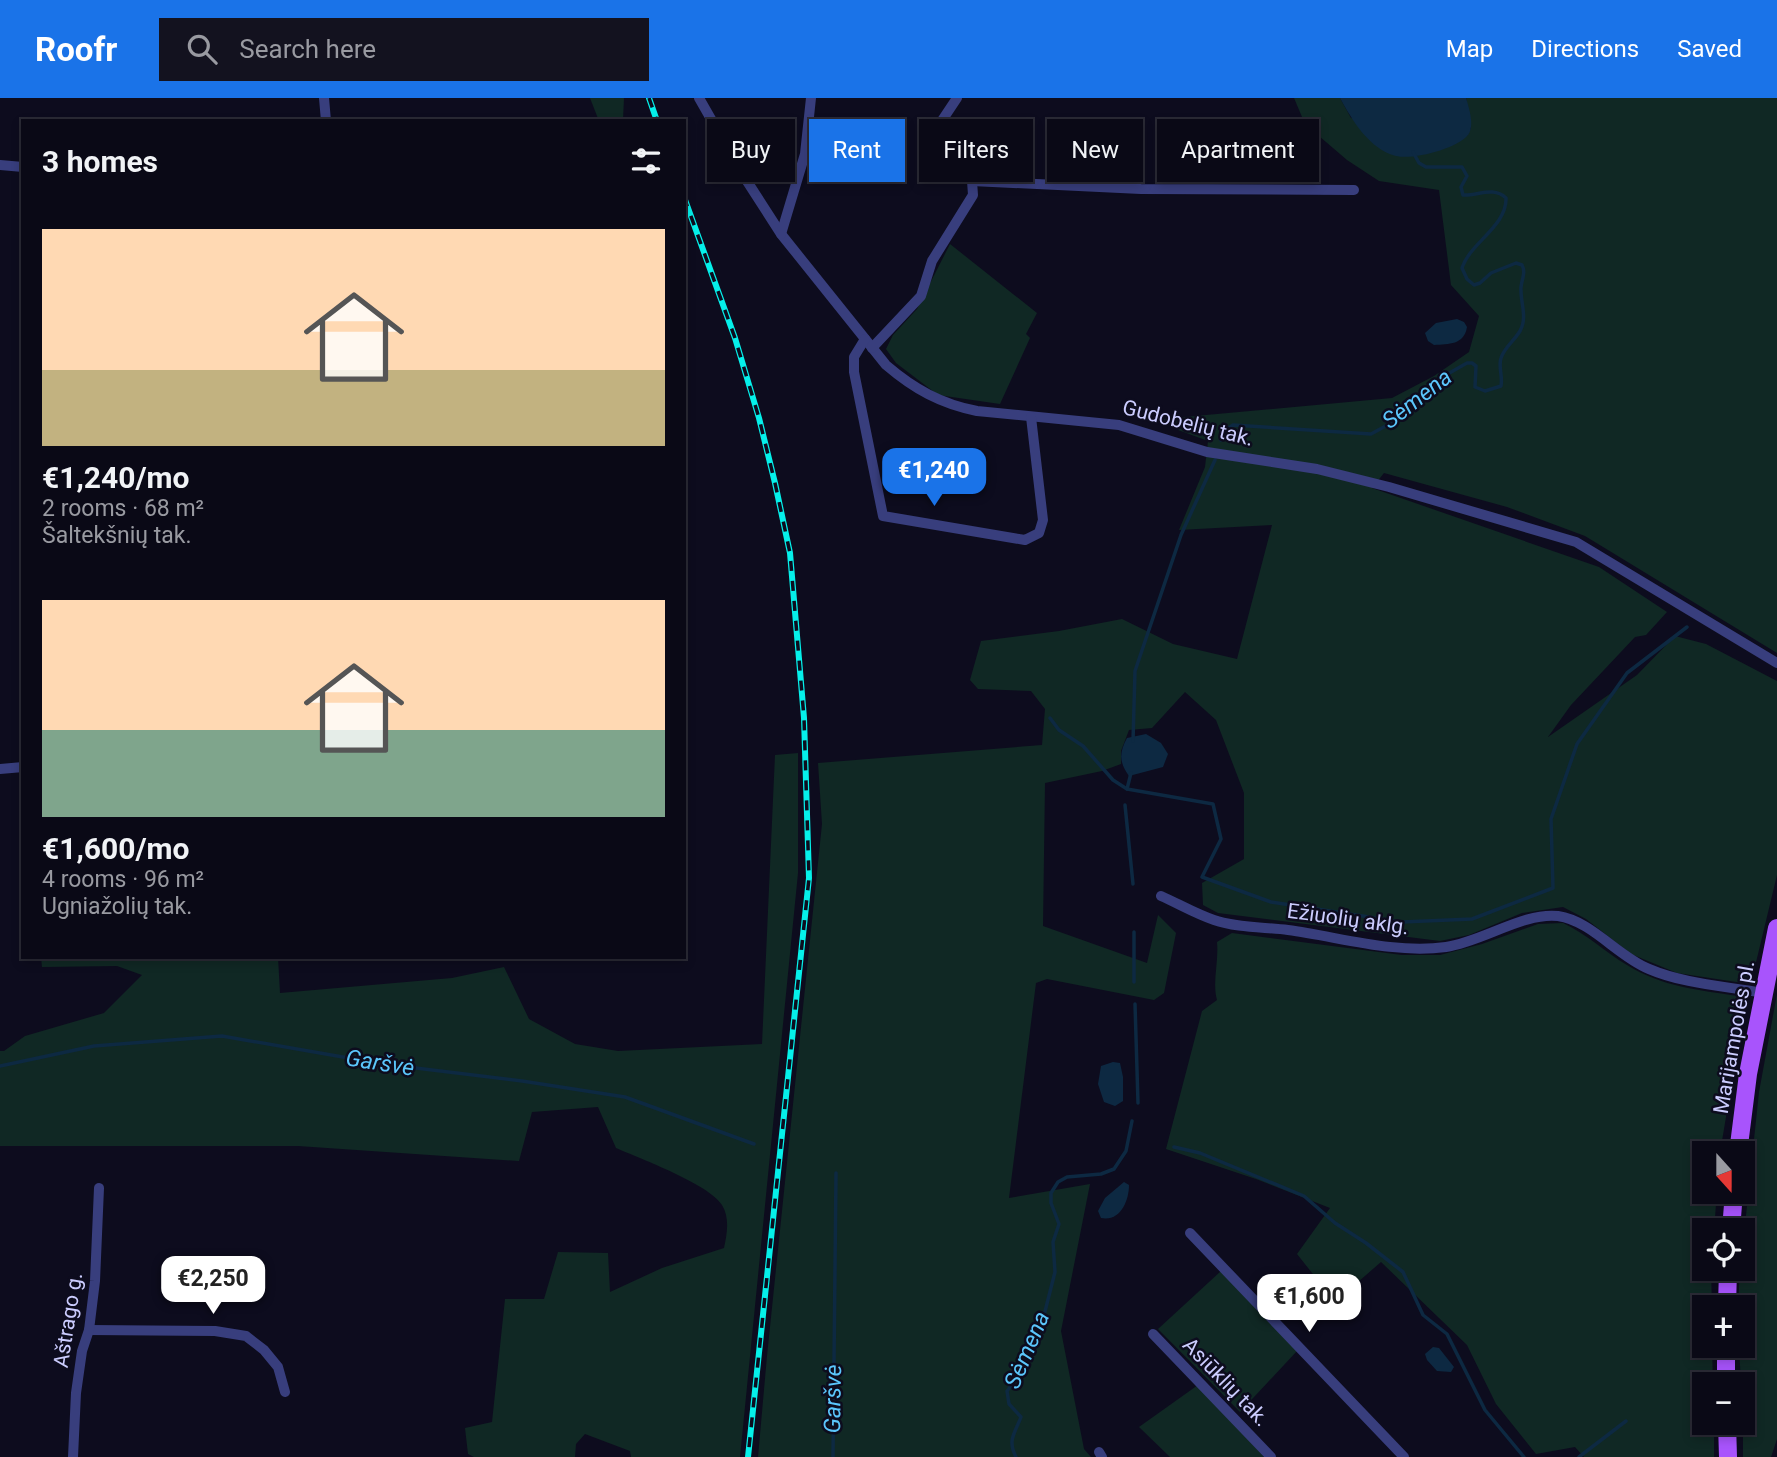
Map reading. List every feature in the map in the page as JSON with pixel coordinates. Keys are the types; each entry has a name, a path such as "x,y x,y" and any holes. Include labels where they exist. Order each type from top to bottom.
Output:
{"main road":[{"name":"Marijampolės pl.","path":"1740,1141 1748,1074 1777,928"},
{"path":"1727,1435 1728,1457"}],"street":[{"path":"324,98 326,119"},
{"name":"Gudobelių tak.","path":"699,98 781,234 895,373 932,398 966,409 1119,425 1207,452 1317,469 1389,487 1576,542 1777,663"},
{"path":"781,234 805,154 811,98"},
{"path":"943,119 957,98"},
{"path":"0,165 21,167"},
{"path":"972,182 973,195 932,261 921,296 854,357 854,372 883,516 1025,540 1039,533 1043,520 1031,417"},
{"path":"993,182 1141,189 1354,190"},
{"path":"0,769 21,767"},
{"name":"Ežiuolių aklg.","path":"1161,896 1217,921 1416,949 1460,945 1526,920 1556,916 1582,925 1646,969 1669,977 1763,993"},
{"name":"Aštrago g.","path":"73,1457 76,1393 82,1351 89,1330 95,1281 99,1188"},
{"path":"1190,1233 1404,1457"},
{"path":"89,1330 215,1332 246,1336 264,1350 278,1367 285,1392"},
{"name":"Asiūklių tak.","path":"1153,1335 1271,1457"}],"green space":[{"path":"590,98 624,98 623,119 598,119"},
{"path":"1294,98 1340,98 1351,118 1467,136 1471,128 1466,98 1777,98 1777,653 1585,536 1507,507 1384,473 1372,488 1599,567 1667,612 1646,635 1635,637 1571,705 1548,737 1637,675 1675,636 1706,644 1777,681 1777,875 1752,979 1743,983 1677,973 1631,954 1586,919 1563,907 1522,913 1469,935 1440,941 1218,913 1203,905 1202,883 1244,859 1244,793 1216,720 1185,692 1152,728 1129,730 1121,751 1121,764 1102,771 1045,783 1043,926 1147,963 1158,915 1176,933 1164,993 1154,1000 1047,979 1036,983 1009,1198 1090,1184 1061,1331 1084,1449 1091,1457 758,1457 822,824 818,763 1042,745 1045,709 1031,691 978,689 970,680 981,641 1059,631 1122,619 1173,644 1237,659 1272,525 1179,530 1205,467 1208,441 1151,420 1392,398 1434,376 1469,352 1479,316 1451,285 1439,190 1379,181 1347,160 1319,136 1319,119 1303,119"},
{"path":"950,244 1037,313 1026,334 1030,338 1000,404 938,395 896,363 886,349 893,335 917,309"},
{"path":"798,753 798,873 740,1457 631,1457 630,1451 585,1434 576,1444 575,1457 474,1457 468,1454 465,1428 492,1422 505,1299 544,1299 558,1252 608,1253 610,1292 662,1268 724,1248 727,1221 725,1210 715,1197 657,1165 616,1148 598,1107 532,1112 519,1161 298,1146 0,1146 0,1051 25,1036 104,1013 142,975 117,966 42,967 41,959 278,959 280,993 452,978 504,967 529,1019 575,1044 618,1051 762,1044 775,755"},
{"path":"1563,923 1640,972 1681,986 1738,996 1744,1009 1722,1141 1692,1141 1692,1204 1716,1204 1715,1218 1692,1218 1692,1281 1711,1281 1712,1295 1692,1295 1692,1358 1712,1358 1713,1372 1692,1372 1692,1435 1714,1435 1714,1457 1584,1457 1575,1447 1536,1454 1496,1404 1467,1345 1381,1262 1335,1302 1297,1254 1330,1208 1256,1179 1166,1149 1202,1011 1217,1000 1217,942 1232,933 1402,955 1440,955 1482,944 1538,924"},
{"path":"1777,994 1777,1439 1771,1457 1743,1457 1743,1435 1755,1435 1755,1372 1740,1372 1740,1358 1755,1358 1755,1295 1739,1295 1739,1281 1755,1281 1755,1218 1746,1218 1747,1204 1755,1204 1754,1141 1759,1092"},
{"path":"1221,1271 1297,1351 1240,1412 1158,1329"},
{"path":"1198,1385 1264,1457 1170,1457 1139,1427"}],"water":[{"path":"1340,98 1466,98 1471,127 1468,135 1445,149 1413,156 1396,156 1370,140"},
{"path":"1457,319 1467,327 1463,337 1450,344 1434,345 1428,341 1425,333 1436,323"},
{"path":"1146,734 1161,743 1168,754 1163,767 1129,776 1122,762 1124,743 1127,738"},
{"path":"1120,1063 1123,1077 1123,1101 1115,1106 1104,1102 1098,1084 1101,1066"},
{"path":"1124,1182 1129,1185 1129,1191 1122,1209 1113,1217 1101,1218 1098,1211 1105,1198"},
{"path":"1433,1347 1439,1348 1454,1367 1451,1372 1437,1371 1427,1360 1425,1354"}],"waterway":[{"name":"Sėmena","path":"1221,440 1224,431 1233,425 1371,434 1404,416 1423,397 1430,384 1467,363 1476,366 1475,387 1485,391 1501,386 1501,358 1522,326 1523,268 1516,263 1491,273 1474,285 1467,279 1462,268 1472,250 1501,217 1506,198 1491,192 1463,195 1461,187 1467,176 1462,167 1426,167 1419,163 1413,152"},
{"name":"Sėmena","path":"1133,741 1135,671 1181,535 1215,460"},
{"path":"1050,718 1059,730 1083,746 1113,780 1127,789 1213,804 1221,839 1202,877 1271,902 1402,922 1472,919 1553,888 1551,819 1577,744 1627,673 1687,627"},
{"name":"Sėmena","path":"1127,789 1131,773"},
{"name":"Sėmena","path":"1125,805 1133,884"},
{"name":"Sėmena","path":"1134,932 1134,982"},
{"name":"Sėmena","path":"1135,1004 1138,1103"},
{"name":"Garšvė","path":"0,1066 94,1046 222,1036 383,1064 625,1097 754,1144"},
{"name":"Sėmena","path":"1016,1457 1012,1441 1021,1417 1009,1404 1007,1391 1024,1369 1029,1344 1039,1335 1055,1272 1053,1242 1059,1224 1051,1203 1051,1193 1058,1182 1067,1177 1101,1174 1114,1169 1126,1151 1132,1121"},
{"path":"1174,1147 1200,1153 1304,1196 1335,1223 1403,1272 1423,1315 1447,1334 1485,1410 1524,1457"},
{"name":"Garšvė","path":"833,1457 836,1173"},
{"path":"1579,1457 1626,1421"}],"railway":[{"path":"649,98 656,119"},
{"path":"686,203 735,338 775,483 790,553 804,718 809,878 748,1457"}]}
